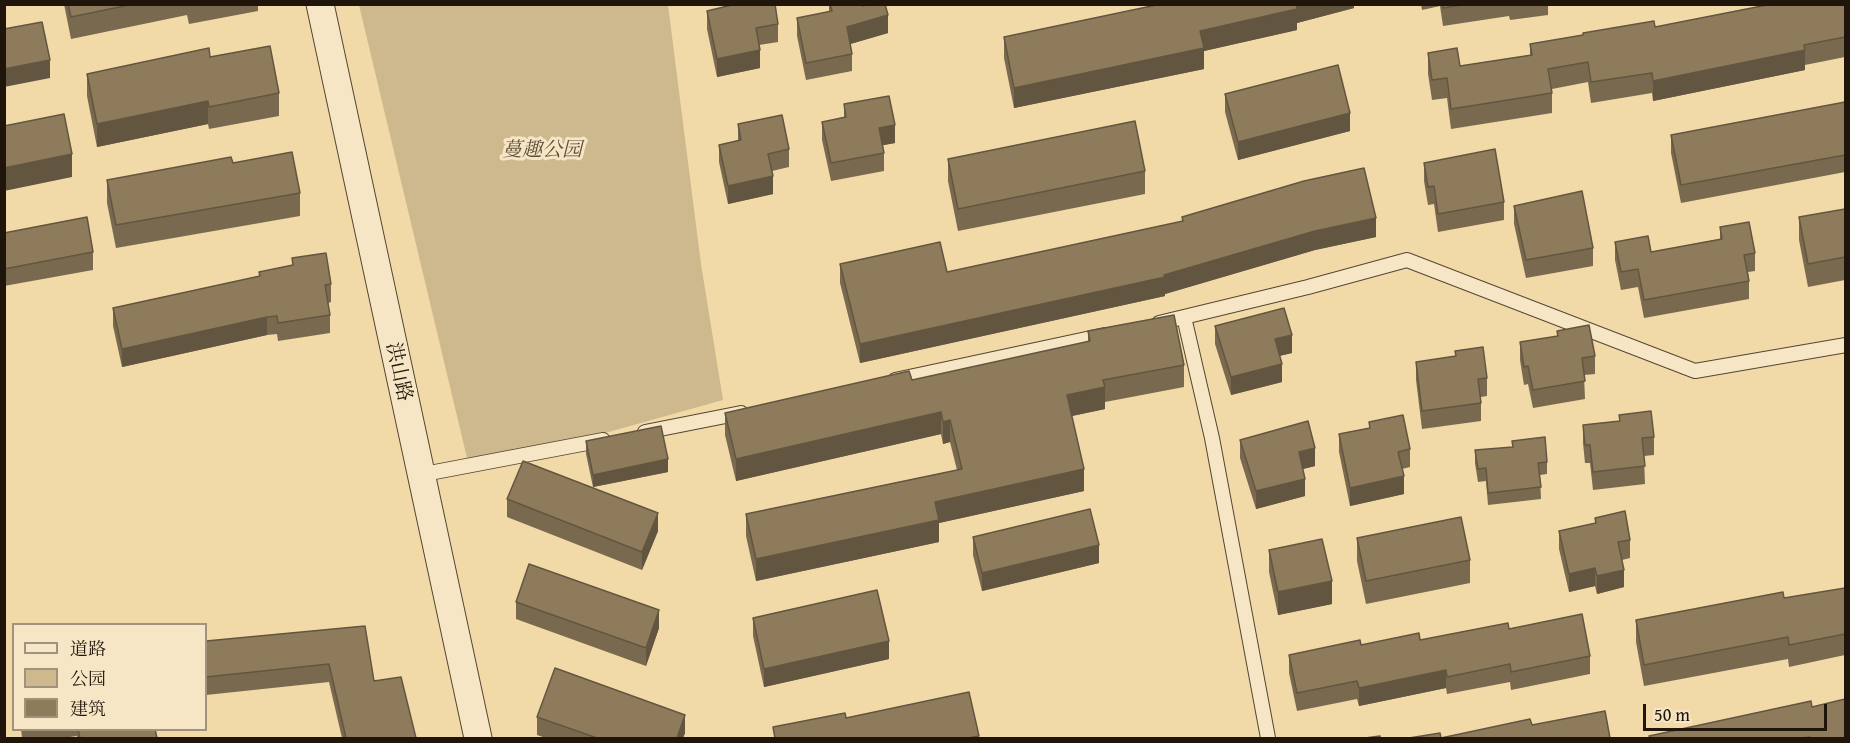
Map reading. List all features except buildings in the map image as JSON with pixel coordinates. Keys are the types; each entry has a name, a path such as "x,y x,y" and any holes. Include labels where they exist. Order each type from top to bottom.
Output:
{"street":[{"name":"洪山路","path":"320,4 419,475 445,579 478,738"}],"lane":[{"path":"1150,325 1407,260 1695,371 1845,345"},
{"path":"1184,317 1212,438 1268,738"},
{"path":"884,382 1115,332"},
{"path":"419,475 757,409"}],"green space":[{"name":"蔓趣公园","path":"359,5 668,5 701,264 723,400 562,445 467,458"}]}
